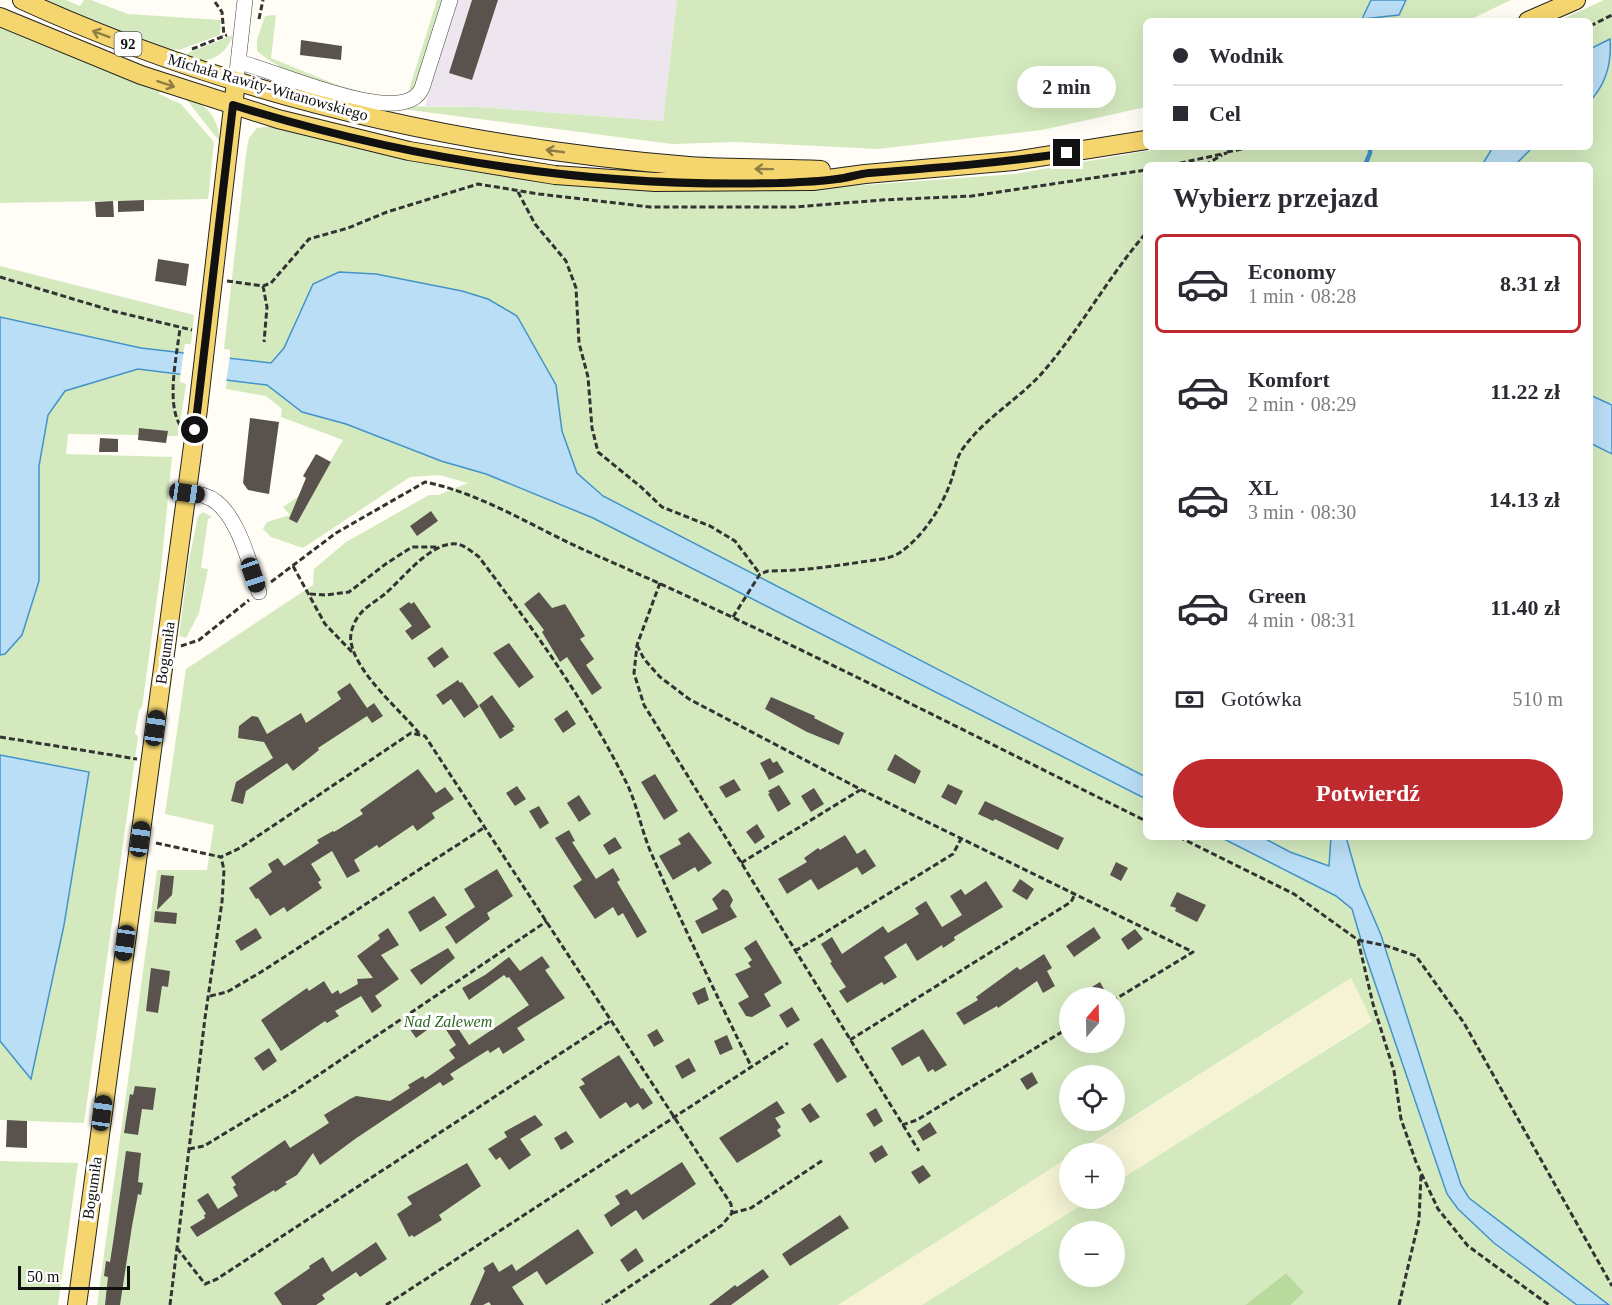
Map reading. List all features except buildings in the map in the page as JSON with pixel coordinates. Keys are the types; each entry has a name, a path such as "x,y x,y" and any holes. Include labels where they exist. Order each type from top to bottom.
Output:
{"main road":[{"name":"Michała Rawity-Witanowskiego","path":"22,0 140,48 236,81 332,109 467,138 613,158 702,166 836,170 865,174"},
{"path":"1535,18 1576,0"},
{"name":"Michała Rawity-Witanowskiego","path":"0,17 141,75 233,105 313,129 432,156 555,175 656,182 780,183 837,179 865,174"},
{"name":"Bogumiła","path":"77,1305 207,340 236,81"},
{"name":"92","path":"865,174 1014,161 1143,140"}],"street":[{"name":"Bogumiła","path":"236,81 245,0"},
{"path":"238,62 350,98 378,103 412,100 419,95 422,88 450,0"},
{"path":"187,493 206,496 225,512 235,526 259,592"}],"path":[{"path":"215,2 222,12 224,36"},
{"path":"1593,24 1612,15"},
{"path":"182,54 229,34 230,27"},
{"path":"1184,162 1239,150"},
{"path":"1210,162 1227,153"},
{"path":"214,279 263,286 271,283 309,239 478,184"},
{"path":"518,191 535,224 566,261 576,288 579,343 588,377 592,428 597,452 641,486 662,507 710,526 735,541 760,574"},
{"path":"733,617 760,574 768,571 832,568 890,558 902,552 922,533 936,511 951,483 963,448 979,430 1040,375 1061,351 1124,260 1143,237"},
{"path":"0,277 113,311 180,328 207,340"},
{"path":"263,286 267,307 264,342"},
{"path":"180,328 174,383 175,417 184,432"},
{"path":"166,645 180,646 199,640 292,565 336,533 425,482 455,488 572,545 733,617 1143,820"},
{"path":"310,594 326,596 349,592 412,547 439,547 454,543 467,548 479,557 565,675 606,745 629,789 650,852 751,1066"},
{"path":"356,657 350,641 360,614 439,547"},
{"path":"292,565 325,624 341,638 367,674 431,745 675,1116 731,1204 732,1213"},
{"path":"660,583 637,645 634,673 644,705 919,1151"},
{"path":"637,645 644,659 660,677 689,699 860,789 1193,952 1125,993"},
{"path":"140,839 221,857 240,848 411,733 418,733"},
{"path":"0,737 150,761"},
{"path":"741,863 860,789"},
{"path":"210,996 227,992 261,972 485,827"},
{"path":"795,951 953,854 961,839"},
{"path":"1185,840 1294,894 1358,940 1387,946 1416,957 1464,1023 1612,1286"},
{"path":"170,1305 222,902 224,870 221,857"},
{"path":"850,1040 1071,902 1075,894"},
{"path":"189,1149 204,1146 293,1092 546,921"},
{"path":"1358,940 1373,1004 1395,1071 1401,1119 1421,1173 1438,1209 1468,1246 1549,1305"},
{"path":"177,1248 205,1284 217,1279 611,1021"},
{"path":"902,1125 916,1120 1059,1034"},
{"path":"386,1305 788,1043"},
{"path":"602,1305 722,1225 732,1213 752,1208 823,1160"},
{"path":"1399,1305 1419,1220 1421,1173"}],"shaded area":[{"path":"458,0 677,0 663,121 480,107 425,106"},
{"path":"1351,978 1372,1020 1125,1178 1125,1143 1093,1143 1112,1131 1125,1131 1125,1123"},
{"path":"1059,1163 1059,1209 1075,1209 923,1305 838,1305"}],"green space":[{"path":"39,0 66,0 80,6 84,0 91,0 128,14 221,20 220,35 179,50 175,49 172,55"},
{"path":"437,0 447,0 420,83 408,93"},
{"path":"677,0 1371,0 1363,18 1143,18 1143,108 1042,130 878,149 735,142 672,144 379,106 480,107 663,121"},
{"path":"1406,0 1511,0 1473,18 1372,18 1399,15"},
{"name":"Nad Zalewem","path":"1604,0 1612,0 1612,1305 1291,1305 1304,1292 1286,1273 1245,1305 922,1305 1075,1209 1125,1209 1125,1177 1372,1021 1351,978 1125,1122 1125,1065 1059,1065 1059,1131 1111,1131 1092,1143 1059,1143 1059,1163 838,1305 97,1305 157,870 207,870 214,825 165,814 186,669 313,585 314,569 346,542 429,495 438,495 468,483 439,475 410,477 303,548 271,537 263,529 267,522 290,515 283,507 317,484 343,440 281,417 282,409 266,396 226,389 227,380 267,385 302,412 346,424 441,461 486,474 603,496 577,473 562,429 556,385 517,316 462,291 376,274 299,312 284,348 272,363 230,359 230,350 224,349 249,138 257,128 275,126 367,149 759,189 865,185 1015,174 1152,150 1593,150 1593,18 1565,18"},
{"path":"276,15 271,58 335,84 390,100 337,90 303,78 257,51 257,40 265,16"},
{"path":"0,25 160,89 159,94 181,104 214,142 208,199 0,203"},
{"path":"233,35 226,48 215,57 202,61 187,59 188,53"},
{"path":"186,99 200,104 211,114 215,120 220,142"},
{"path":"0,266 194,315 191,344 185,344 183,354 141,348 0,317"},
{"path":"138,369 181,374 180,382 186,384 178,436 167,436 167,431 140,428 139,435 68,434 66,454 172,457 161,569 142,707 139,710 135,733 138,737 84,1123 0,1120 0,1041 30,1078 89,773 0,755 0,655 5,654 39,581 39,466 48,415 65,391"},
{"path":"203,512 212,517 208,519 201,568 208,569 199,613 186,638 179,636 188,565 198,516"},
{"path":"0,1161 78,1163 58,1305 0,1305"},
{"path":"1286,1273 1304,1292 1291,1305 1245,1305"}],"water":[{"path":"1371,0 1406,0 1399,15 1362,18"},
{"path":"1610,39 1607,73 1593,98 1593,48"},
{"path":"1491,150 1530,150 1518,162 1484,162"},
{"path":"339,272 376,274 462,291 488,299 517,316 556,385 562,431 577,473 603,496 1143,775 1143,797 593,518 486,474 441,461 346,424 302,412 267,385 138,369 65,391 48,415 39,466 39,581 22,635 5,654 0,655 0,317 141,348 271,363 284,348 313,284"},
{"path":"1593,396 1612,405 1612,454 1593,444"},
{"path":"0,755 89,772 64,925 31,1079 0,1041"},
{"path":"1226,840 1268,840 1290,852 1329,866 1331,840 1347,840 1360,886 1381,935 1461,1185 1469,1198 1609,1305 1577,1305 1494,1243 1458,1209 1447,1194 1366,957 1352,909 1336,896"}],"pier":[{"path":"184,351 230,356 226,383 180,377"}],"waterway":[{"path":"1366,162 1370,150"}],"route":[{"path":"195,430 233,105 313,129 443,158 555,175 656,182 813,182 865,174 979,165 1067,153"}]}
